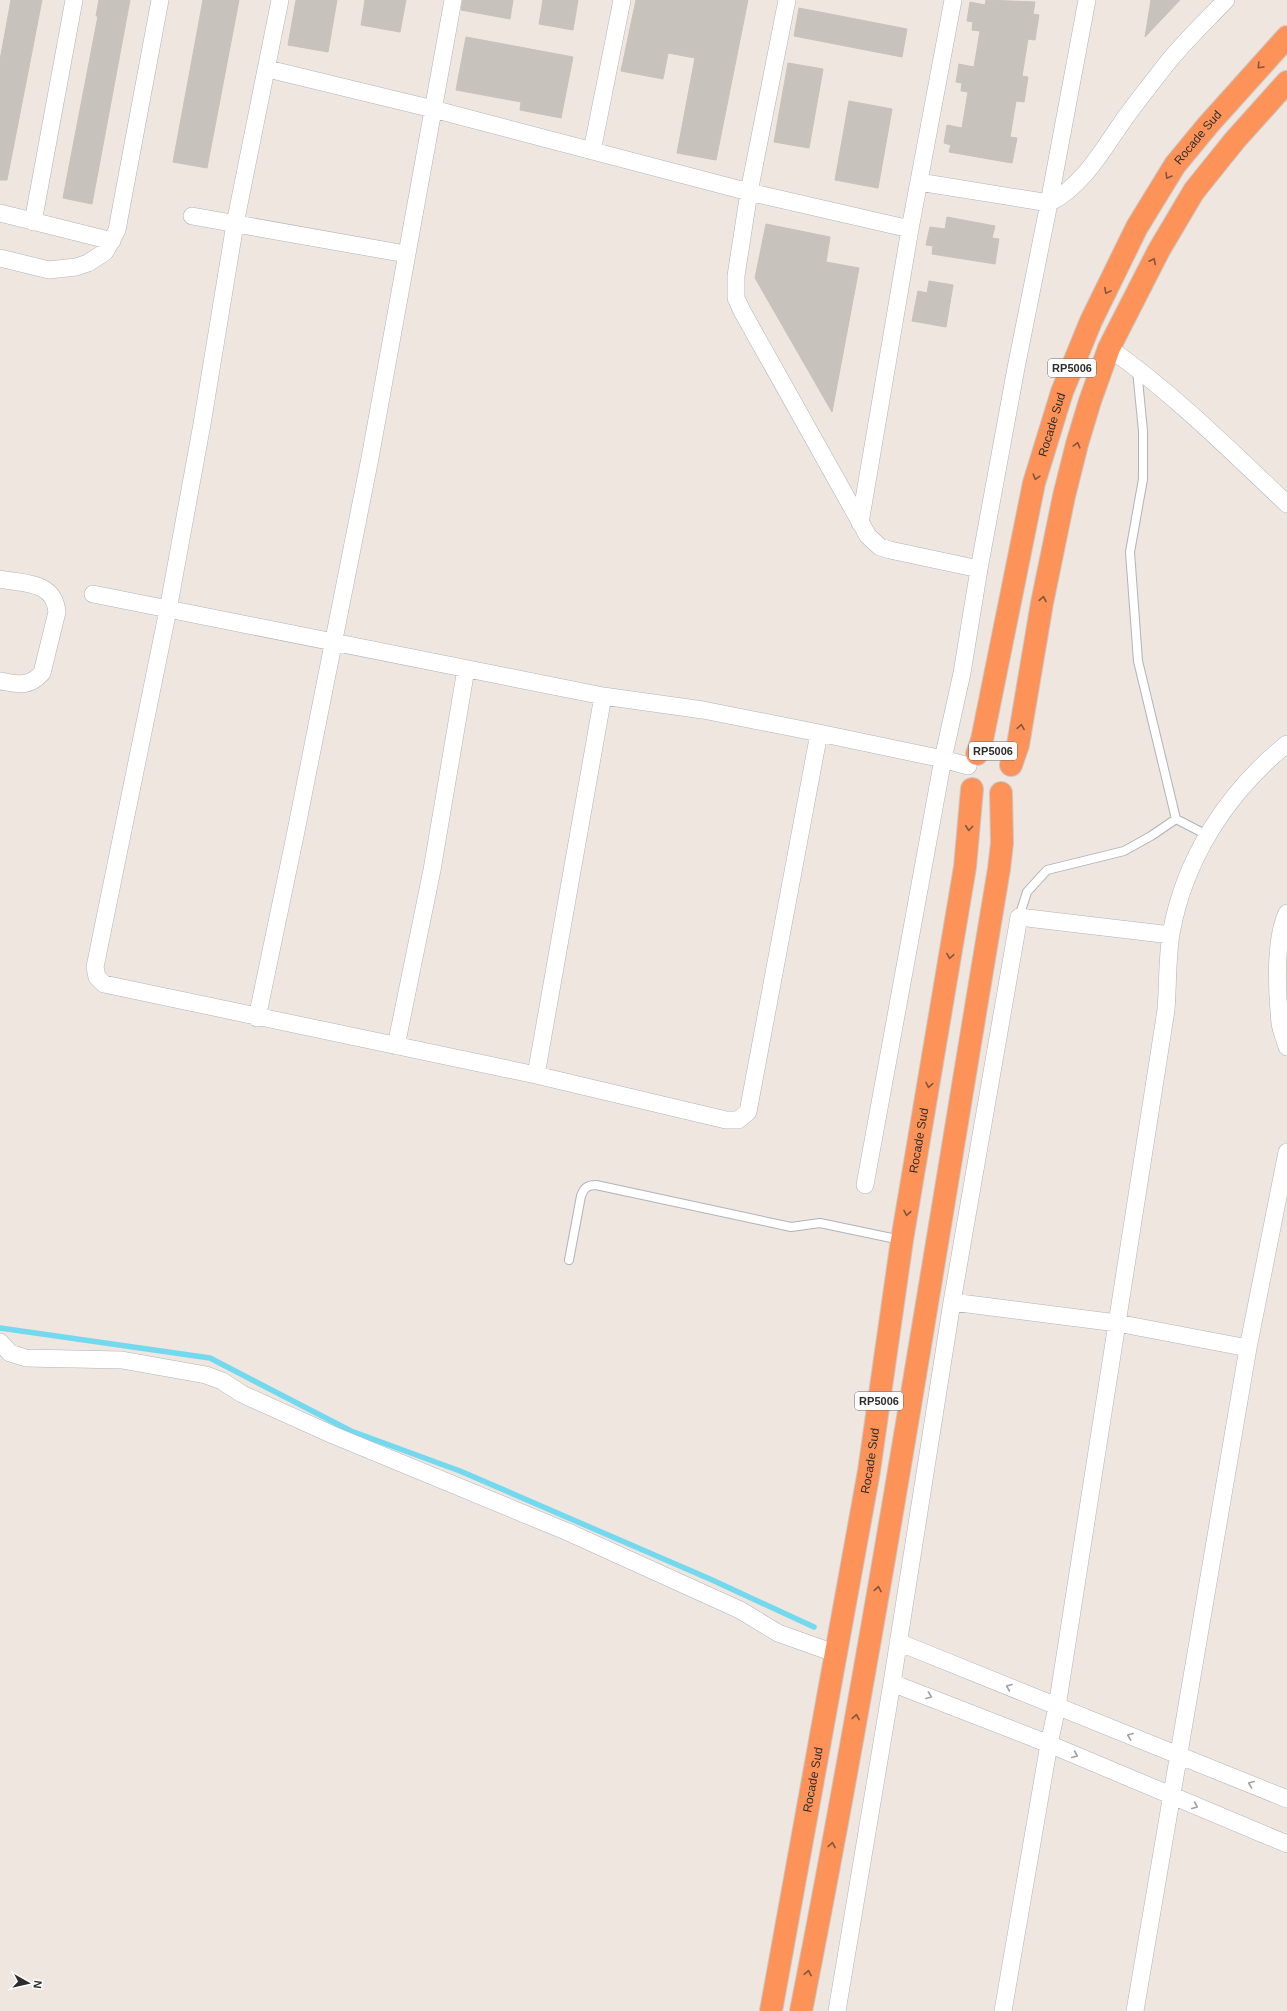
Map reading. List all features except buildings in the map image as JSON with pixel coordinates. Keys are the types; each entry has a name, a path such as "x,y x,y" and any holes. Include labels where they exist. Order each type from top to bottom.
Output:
{"highway":[{"name":"Rocade Sud","path":"771,2011 869,1471 902,1240 965,867 972,789 968,782 972,760 982,740 1034,483 1062,392 1091,321 1137,227 1175,165 1213,119 1287,37"},
{"name":"RP5006","path":"801,2011 861,1688 929,1297 999,869 1002,843 1001,793 1011,781 1011,765 1018,745 1041,610 1064,496 1077,444 1090,401 1109,348 1159,250 1194,191 1235,140 1287,82"},
{"name":"RP5006","path":"972,760 985,751 1000,753 1011,765"},
{"path":"972,789 978,794 986,796 994,796 1001,793"}],"street":[{"path":"33,222 74,0"},
{"path":"0,258 49,270 76,267 88,263 105,252 112,241 117,230 160,0"},
{"path":"280,0 268,69 235,224 202,424 168,610 95,967 97,977 104,984 257,1018 536,1075 726,1120 738,1120 748,1112 819,732"},
{"path":"257,1018 296,836 370,458 432,109 453,0"},
{"path":"592,151 622,0"},
{"path":"787,0 749,192 736,276 736,298 868,536 880,546 979,569"},
{"path":"860,523 918,182 953,0"},
{"path":"865,1184 943,759 962,673 979,569 1016,368 1087,0"},
{"path":"918,182 1049,203 1061,197 1088,171 1126,116 1169,61 1226,0"},
{"path":"268,69 432,109 749,192 910,229"},
{"path":"0,213 112,241"},
{"path":"192,216 406,254"},
{"path":"1109,348 1136,368 1233,452 1287,504"},
{"path":"0,579 44,588 51,593 56,602 57,612 42,673 35,680 27,684 0,681"},
{"path":"93,594 603,696 703,710 819,732 943,759 972,760"},
{"path":"396,1046 432,870 466,669"},
{"path":"536,1075 603,696"},
{"path":"1004,2011 1049,1744 1057,1707 1166,1010 1171,935 1178,904 1207,835 1238,790 1286,746"},
{"path":"1287,913 1282,923 1277,973 1280,1025 1287,1047"},
{"path":"836,2011 892,1683 952,1302 1019,917 1171,935"},
{"path":"1135,2011 1171,1796 1180,1755 1248,1348 1287,1152"},
{"path":"952,1302 1117,1323 1248,1348"},
{"path":"0,1342 10,1353 26,1358 122,1360 206,1374 222,1380 242,1394 333,1435 597,1545 740,1610 778,1633 837,1654"},
{"path":"898,1642 1287,1798"},
{"path":"892,1683 1049,1744 1287,1844"}],"lane":[{"path":"1136,368 1143,431 1143,479 1130,552 1138,661 1176,819 1207,835"},
{"path":"1019,917 1027,892 1047,870 1124,851 1151,836 1176,819"},
{"path":"569,1260 581,1196 584,1189 589,1185 596,1185 791,1227 820,1223 902,1240"}],"waterway":[{"path":"0,1328 210,1358 351,1431 460,1471 710,1579 814,1627"}]}
